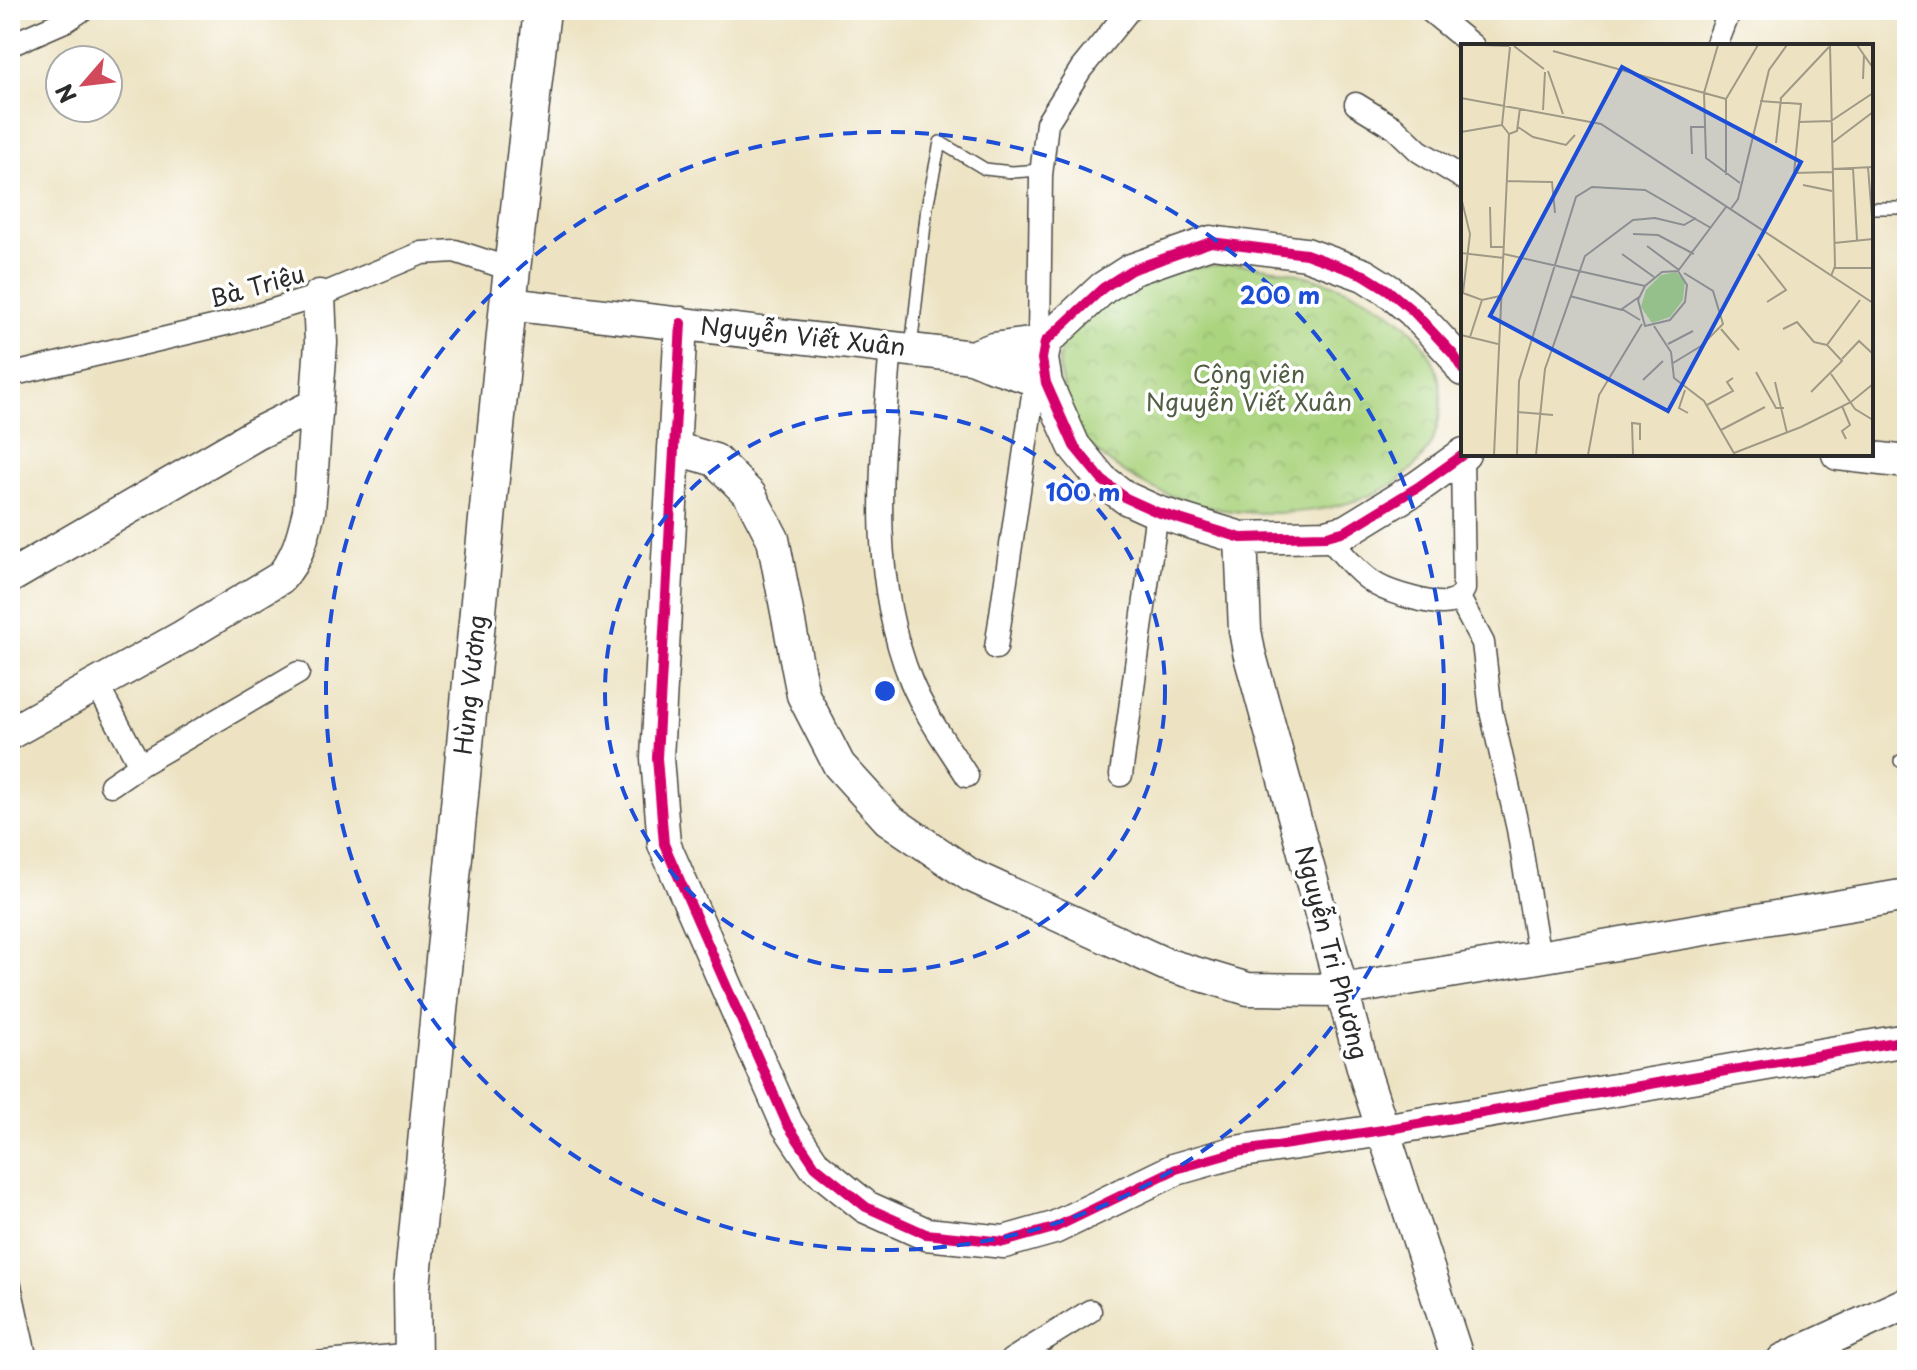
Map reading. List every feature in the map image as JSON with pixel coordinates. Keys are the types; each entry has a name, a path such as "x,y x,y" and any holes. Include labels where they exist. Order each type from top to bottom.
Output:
{"main road":[{"name":"Hùng Vương","path":"413,1354 412,1287 511,287 542,10"}],"street":[{"path":"10,45 67,20 82,10"},
{"path":"996,648 1041,382 1041,170 1044,134 1052,112 1081,69 1129,10"},
{"path":"1429,10 1471,44"},
{"path":"1717,44 1730,10"},
{"path":"1356,104 1395,128 1419,151 1461,177"},
{"path":"972,357 993,349 1042,342 1103,288 1131,270 1211,242 1306,254 1364,275 1388,290 1460,352"},
{"name":"Bà Triệu","path":"10,375 234,322 319,296 422,253 455,251 511,287"},
{"name":"Nguyễn Viết Xuân","path":"511,287 681,323 972,357 1041,382"},
{"path":"10,733 269,585 289,568 303,537 309,511 321,343 319,296"},
{"path":"681,323 657,758 664,844 787,1124 815,1166 866,1207 926,1234 1004,1242 1054,1228 1176,1169 1236,1152 1383,1130 1907,1040"},
{"path":"901,347 879,500 882,550 893,624 919,697 967,776"},
{"path":"1041,382 1074,446 1102,480 1126,498 1157,512 1241,538 1327,536 1346,531 1462,456"},
{"path":"10,577 256,434 315,405"},
{"path":"674,448 715,460 750,495 773,539 803,695 839,765 888,819 970,875 1165,964 1248,989 1342,990 1907,895"},
{"path":"1327,536 1362,574 1377,585 1432,602 1452,602 1459,598 1464,589 1463,456"},
{"path":"1855,456 1907,462"},
{"path":"1121,775 1157,512"},
{"name":"Nguyễn Tri Phương","path":"1241,538 1245,630 1249,652 1354,1040 1458,1360"},
{"path":"1459,598 1483,643 1491,711 1518,829 1539,957"},
{"path":"111,785 298,673"},
{"path":"97,685 140,765"},
{"path":"10,1286 26,1360"},
{"path":"1783,1360 1907,1303"},
{"path":"1011,1360 1090,1311"}],"lane":[{"path":"901,347 940,142 985,169 1012,172 1041,170"},
{"path":"1873,208 1907,208"},
{"path":"288,1360 413,1354"}],"green space":[{"name":"Công viên Nguyễn Viết Xuân","path":"1233,264 1303,275 1339,286 1374,302 1404,323 1427,350 1439,381 1439,419 1427,450 1406,474 1378,492 1345,504 1309,511 1239,512 1192,503 1145,484 1116,467 1075,432 1068,415 1059,358 1063,343 1075,328 1111,295 1133,282 1176,271"}],"cycle path":[{"path":"1461,367 1413,311 1364,275 1306,254 1211,242 1131,270 1103,288 1045,342 1042,359 1046,383 1074,446 1102,480 1126,498 1157,512 1241,538 1327,536 1346,531 1418,487 1461,456"},
{"path":"681,323 657,758 664,844 787,1124 815,1166 866,1207 926,1234 1004,1242 1054,1228 1176,1169 1236,1152 1383,1130 1907,1040"}]}
